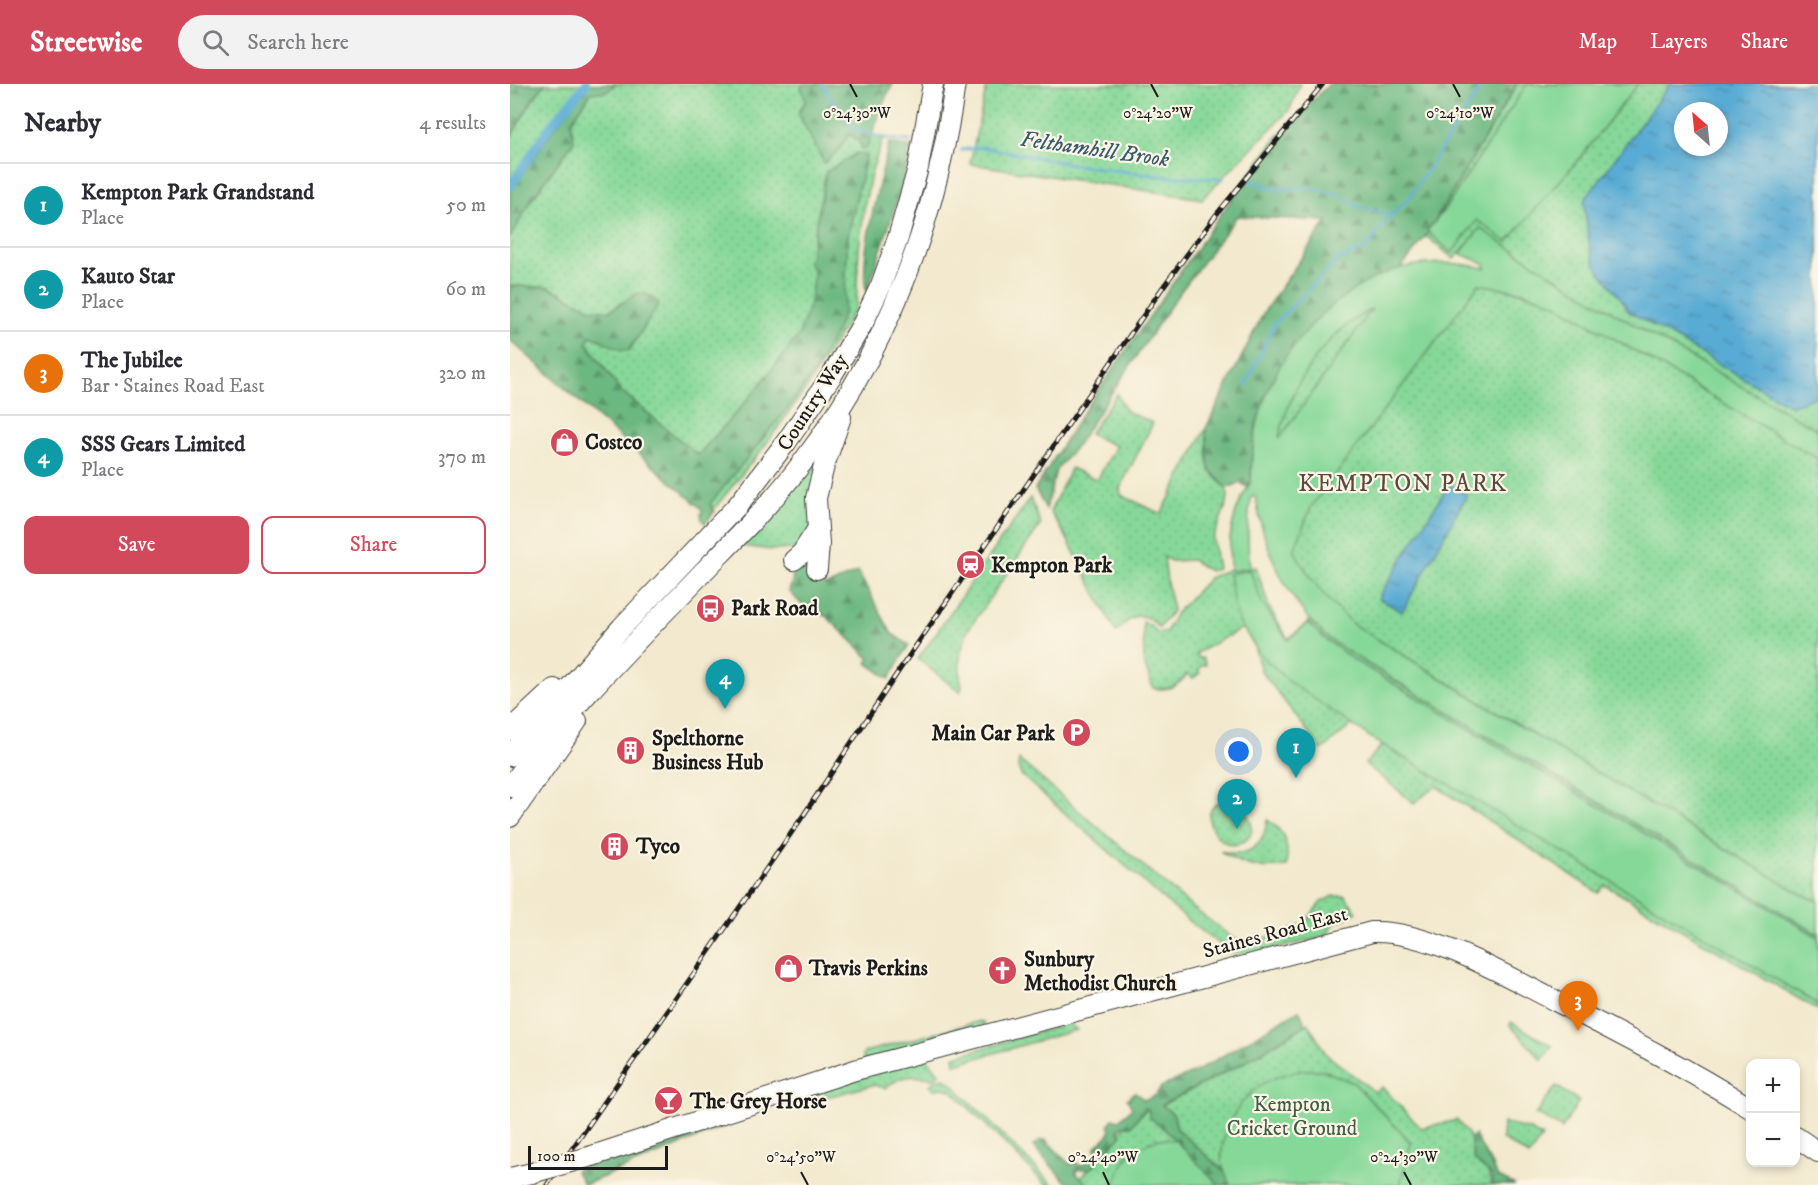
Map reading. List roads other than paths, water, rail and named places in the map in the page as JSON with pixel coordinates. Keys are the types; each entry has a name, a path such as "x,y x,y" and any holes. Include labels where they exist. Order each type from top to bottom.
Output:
{"highway":[{"name":"Country Way","path":"622,627 738,505 810,408 863,323 881,285 909,204 925,135 933,84"},
{"name":"Country Way","path":"598,682 754,519 802,463 848,397 897,301 920,238 943,161 955,84"},
{"path":"818,569 816,498 824,466 848,397"},
{"path":"794,560 802,554 817,530"},
{"path":"510,730 622,627"},
{"path":"510,756 622,627"},
{"path":"510,787 561,723 598,682"},
{"path":"510,817 575,724 598,682"},
{"name":"Staines Road East","path":"510,1178 592,1156 855,1070 1372,932 1394,933 1414,938 1455,953 1516,981 1671,1061 1746,1106"},
{"path":"1800,1140 1818,1152"}],"water":[{"path":"1670,84 1818,84 1818,396 1791,406 1628,311 1597,267 1588,235 1584,201"},
{"path":"1449,484 1467,495 1402,612 1378,598"}],"waterway":[{"path":"510,187 549,128 586,84"},
{"path":"822,84 838,110 854,127 864,133 910,141"},
{"path":"1246,385 1275,323 1339,259 1365,249 1392,215 1410,197 1483,84"},
{"name":"Felthamhill Brook","path":"962,150 982,147 1076,165 1158,176 1223,179"},
{"name":"Felthamhill Brook","path":"1248,180 1274,189 1312,189 1334,193 1364,209 1392,215"}],"railway":[{"path":"547,1185 803,816 900,669 1163,287 1216,215 1323,84"}],"place":[{"name":"Costco","path":"564,442"},
{"name":"Kempton Park","path":"970,565"},
{"name":"Park Road","path":"710,608"},
{"name":"SSS Gears Limited","path":"725,709"},
{"name":"Main Car Park","path":"1076,733"},
{"name":"Spelthorne Business Hub","path":"631,750"},
{"name":"Kempton Park Grandstand","path":"1296,778"},
{"name":"Kauto Star","path":"1237,829"},
{"name":"Tyco","path":"615,846"},
{"name":"Travis Perkins","path":"788,968"},
{"name":"Sunbury Methodist Church","path":"1003,971"},
{"name":"The Jubilee","path":"1578,1031"},
{"name":"The Grey Horse","path":"669,1101"}],"district":[{"name":"KEMPTON PARK","path":"1403,483"}],"park label":[{"name":"Kempton Cricket Ground","path":"1292,1116"}]}
